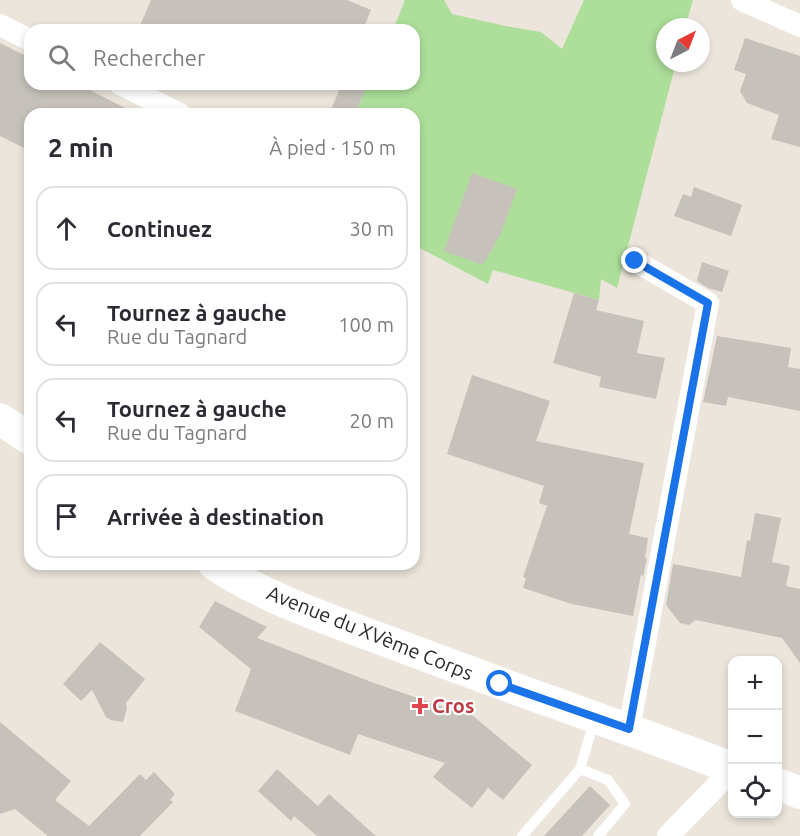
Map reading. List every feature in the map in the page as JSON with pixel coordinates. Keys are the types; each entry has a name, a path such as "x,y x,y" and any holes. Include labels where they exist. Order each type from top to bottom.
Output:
{"main road":[{"path":"0,418 24,435"},
{"name":"Avenue du XVème Corps","path":"223,570 271,596 500,684 629,729 728,767"},
{"path":"782,786 800,793"}],"street":[{"path":"742,0 800,26"},
{"path":"0,25 24,37"},
{"path":"132,90 168,108"},
{"path":"629,729 708,303 635,261"},
{"path":"668,836 728,773"}],"lane":[{"path":"522,836 580,769 595,717"},
{"path":"580,769 608,780 625,804 598,836"}],"green space":[{"path":"405,0 444,0 452,14 541,32 562,49 584,0 693,0 688,18 656,18 656,72 674,72 617,288 601,279 599,300 493,270 488,284 420,248 420,108 358,108 365,90 420,90 420,24 395,24"}],"building":[{"path":"151,0 347,0 371,10 365,24 141,24"},
{"path":"745,38 800,56 800,147 771,139 779,115 747,103 740,91 746,74 734,70"},
{"path":"0,43 24,55 24,90 90,90 125,108 24,108 24,148 0,136"},
{"path":"339,90 365,90 358,108 332,108"},
{"path":"472,173 517,189 501,233 483,265 444,251"},
{"path":"694,187 742,205 731,236 674,216 683,194 691,197"},
{"path":"702,262 729,271 722,292 708,288 697,281"},
{"path":"574,293 599,300 596,310 644,321 637,353 665,358 656,399 599,387 601,377 553,363"},
{"path":"717,336 791,348 788,367 800,369 800,411 728,397 726,406 703,402"},
{"path":"472,375 550,401 536,441 644,463 629,534 648,538 645,558 647,558 643,577 641,574 633,616 572,604 523,588 526,578 523,577 547,506 539,503 544,486 447,454"},
{"path":"755,513 781,518 772,562 790,566 786,586 800,589 800,663 782,638 696,620 689,625 680,623 666,605 673,564 741,577 747,540 750,541"},
{"path":"215,601 267,627 257,638 374,683 458,712 460,705 532,765 503,800 488,788 472,808 433,777 445,763 358,734 350,755 235,711 251,669 199,627"},
{"path":"100,642 145,679 126,703 127,709 123,722 106,717 92,690 81,701 63,684"},
{"path":"0,722 71,781 55,800 89,826 140,774 146,780 154,772 175,794 170,800 173,802 140,836 48,836 15,809 0,814"},
{"path":"277,769 318,806 329,794 376,836 317,836 294,816 291,821 258,791"},
{"path":"590,786 610,805 582,836 544,836"}],"place":[{"name":"Cros","path":"420,706"}],"route":[{"path":"500,684 629,729 708,303 635,261"}]}
